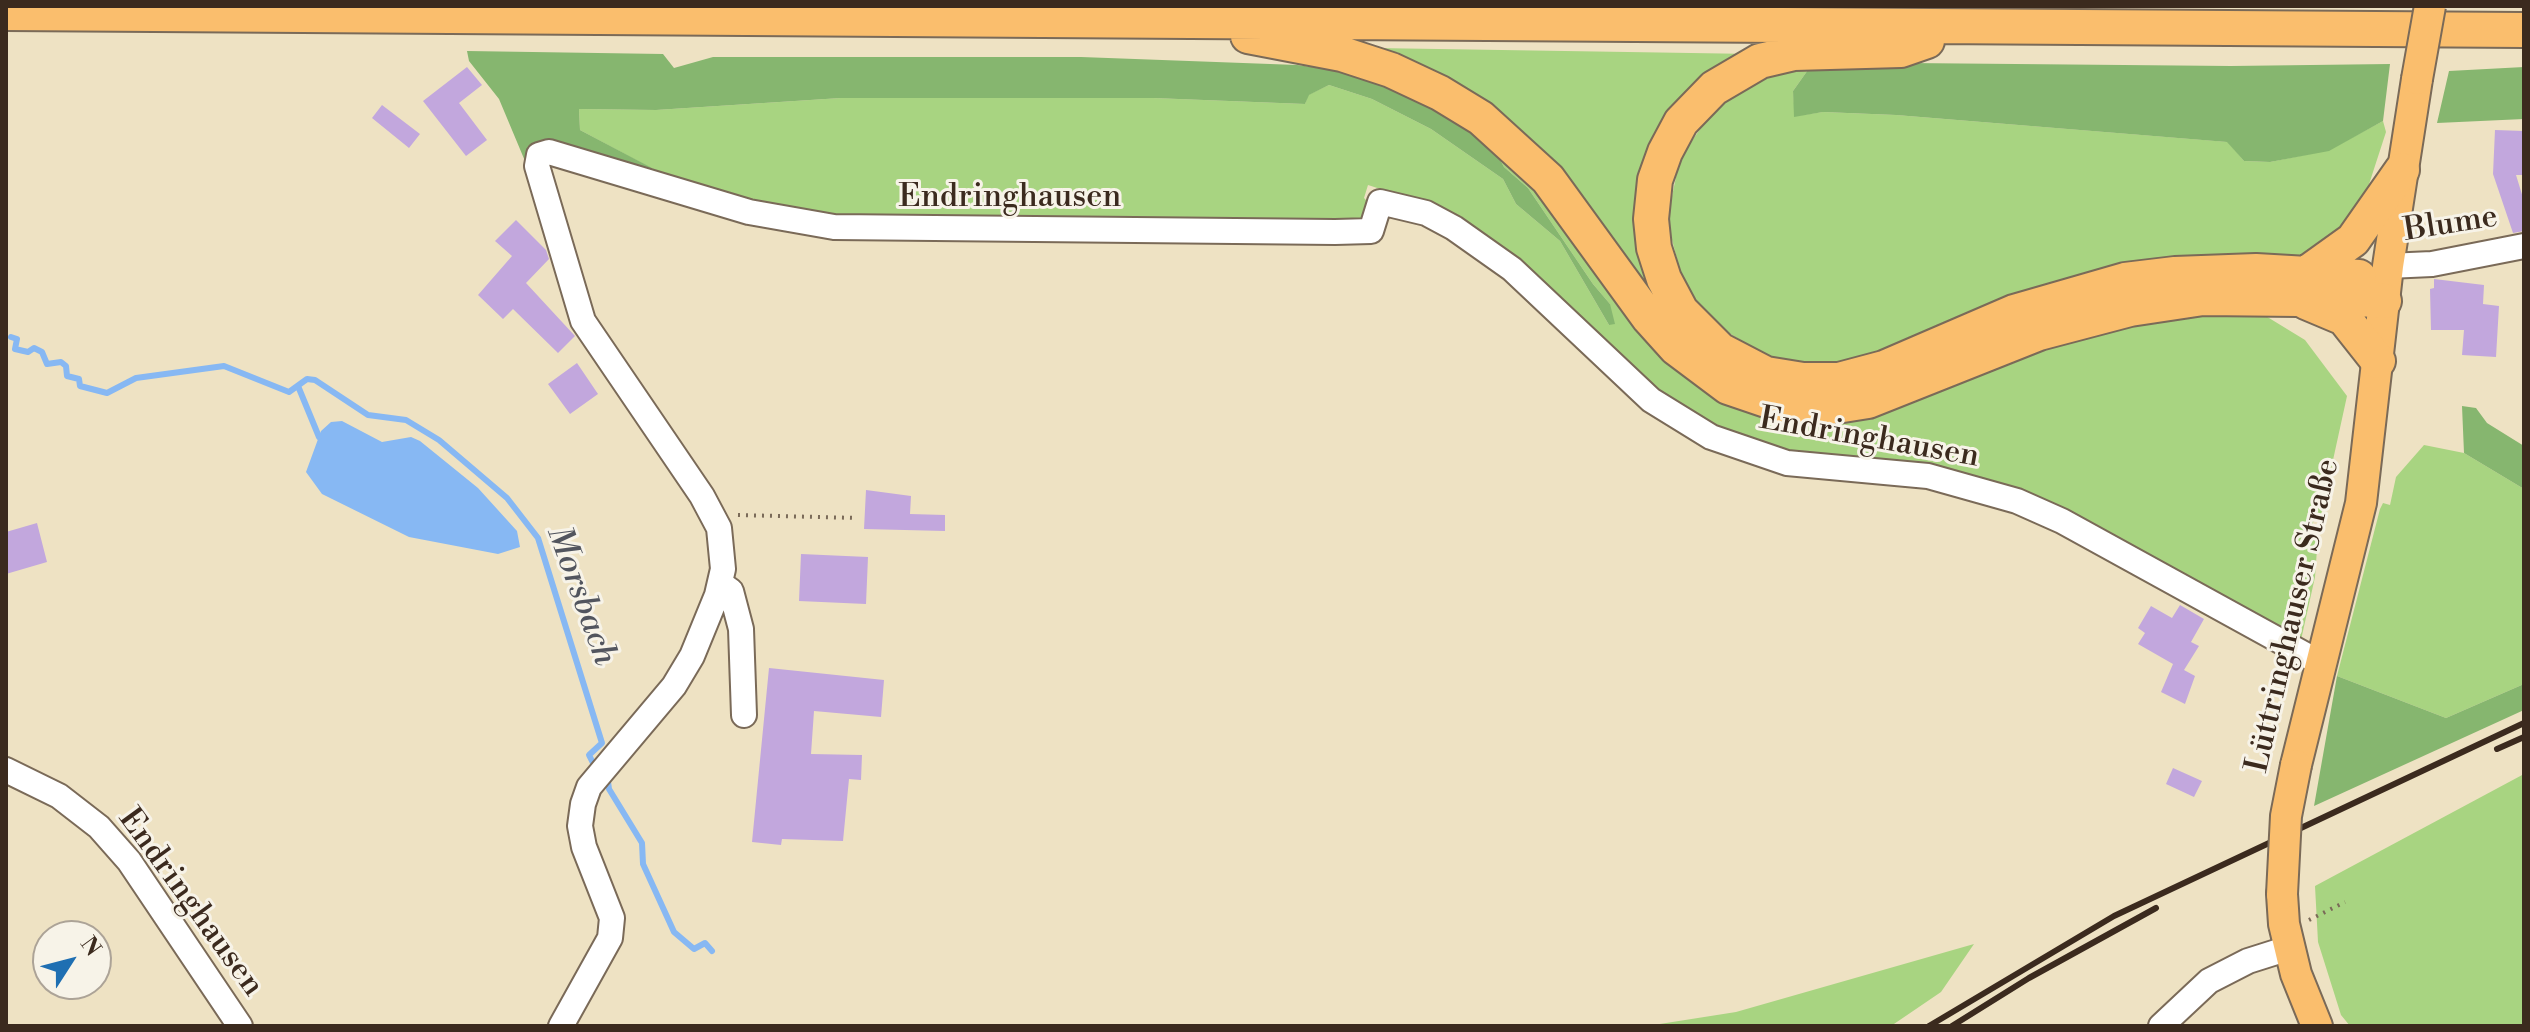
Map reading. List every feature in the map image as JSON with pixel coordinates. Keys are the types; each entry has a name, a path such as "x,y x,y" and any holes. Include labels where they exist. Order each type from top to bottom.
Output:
{"highway":[{"path":"6,13 2524,30"},
{"path":"1161,20 1342,54 1391,70 1455,101 1501,133 1542,172 1649,318 1676,348 1728,387 1778,404 1824,408 1868,401 2039,333 2130,309 2302,286 2386,282"},
{"path":"1965,27 1901,50 1794,53 1760,61 1714,88 1681,122 1655,180 1651,219 1654,248 1664,279 1681,311 1720,350 1766,374 1803,380 1839,380 1884,368 2014,312 2104,285 2175,274 2302,286 2344,318 2378,361"},
{"path":"2302,286 2353,240 2402,170"}],"main road":[{"name":"Lüttringhauser Straße","path":"2317,1026 2302,994 2289,948 2282,894 2285,829 2296,765 2361,503 2386,282 2430,6"}],"street":[{"name":"Endringhausen","path":"561,1026 601,959 611,928 606,896 584,847 580,826 589,787 656,711 684,670 723,569 719,528 583,321 536,164 539,155 549,152 749,212 845,228 1359,232 1371,231 1380,202 1426,213 1512,269 1651,400 1711,437 1787,463 1928,476 2017,501 2062,521 2322,664"},
{"name":"Blume","path":"2386,282 2432,264 2524,246"},
{"path":"720,583 731,591 741,629 744,715"},
{"name":"Endringhausen","path":"6,770 59,796 99,827 129,861 240,1026"},
{"path":"2161,1026 2209,981 2248,961 2289,948"}],"path":[{"path":"711,514 857,518"},
{"path":"2312,919 2345,902"}],"green space":[{"path":"1375,48 1754,54 1737,62 1640,219 1715,357 1914,375 1722,372 1610,249"},
{"path":"467,51 663,54 674,68 713,57 1081,57 1297,65 1357,73 1408,89 1490,141 1504,167 1528,188 1610,304 1615,324 1609,325 1560,241 1516,204 1503,179 1431,129 1372,99 1329,85 1309,95 1305,104 1153,98 841,98 656,110 579,109 580,130 652,168 646,178 547,142 530,173 499,99 469,61"},
{"path":"1907,63 2390,64 2383,121 2329,151 2270,162 2244,161 2227,142 1896,115 1823,112 1794,117 1793,91 1810,67"},
{"path":"1810,67 1793,91 1795,116 1823,112 1896,115 2228,142 2244,161 2270,162 2329,150 2383,121 2386,132 2359,215 2322,253 1836,371 1771,359 1721,328 1704,312 1682,279 1667,220 1680,158 1714,109 1749,79"},
{"path":"2524,67 2524,119 2437,123 2449,71"},
{"path":"1329,85 1372,99 1431,129 1503,179 1516,204 1560,241 1609,325 1610,304 1528,188 1504,167 1490,141 1527,173 1680,367 1983,367 2145,318 2256,311 2269,318 2305,340 2347,396 2321,515 2314,514 2312,533 2318,535 2315,577 2301,640 2095,529 1797,456 1690,418 1399,195 1368,185 1364,198 1370,204 1367,219 1355,224 834,223 646,178 651,168 580,130 579,109 656,110 841,98 1153,98 1305,104 1308,95"},
{"path":"2462,406 2476,408 2487,423 2524,446 2524,489 2464,453"},
{"path":"2424,445 2464,453 2524,489 2524,684 2446,718 2337,676 2380,509 2383,503 2390,505 2396,477"},
{"path":"2337,676 2446,718 2524,684 2524,710 2314,806"},
{"path":"2524,774 2524,1026 2350,1026 2341,1015 2318,942 2315,886"},
{"path":"1974,944 1941,992 1891,1026 1647,1026 1736,1012"}],"water":[{"path":"342,421 382,442 411,437 420,441 478,488 517,531 520,547 498,554 409,537 322,494 306,472 321,431 331,422"}],"building":[{"path":"467,67 482,85 459,103 487,140 466,156 423,101"},
{"path":"382,105 420,134 409,148 372,118"},
{"path":"2495,130 2524,131 2524,175 2516,175 2524,201 2524,231 2513,233 2493,174"},
{"path":"516,220 546,250 549,259 526,283 575,336 558,353 513,309 503,319 478,295 512,256 495,241"},
{"path":"2434,279 2484,285 2483,304 2499,306 2496,357 2462,355 2464,330 2431,330 2430,289 2434,288"},
{"path":"577,363 598,394 570,414 548,384"},
{"path":"866,490 911,496 910,514 945,515 945,531 864,529"},
{"path":"37,523 47,562 6,574 6,532"},
{"path":"801,554 868,557 866,604 799,601"},
{"path":"2180,605 2204,619 2191,642 2199,646 2184,670 2195,676 2185,704 2161,692 2173,664 2138,644 2145,633 2138,628 2151,606 2172,618"},
{"path":"769,668 884,680 881,717 814,711 811,754 862,755 861,780 849,779 843,841 782,839 781,845 752,842"},
{"path":"2173,768 2202,781 2194,797 2166,784"}],"waterway":[{"name":"Morsbach","path":"11,337 17,339 15,349 28,352 34,348 42,352 47,364 61,362 66,366 67,376 79,379 80,386 107,393 136,378 224,366 289,392 307,379 315,380 368,415 406,420 439,440 507,498 538,538 602,743 589,755 594,765"},
{"name":"Morsbach","path":"298,386 319,437"},
{"name":"Morsbach","path":"608,782 609,789 642,843 643,864 674,932 694,949 705,943 712,951"}],"railway":[{"path":"1929,1026 2114,916 2524,723"},
{"path":"2497,749 2524,737"},
{"path":"1952,1026 2029,978 2156,908"}]}
